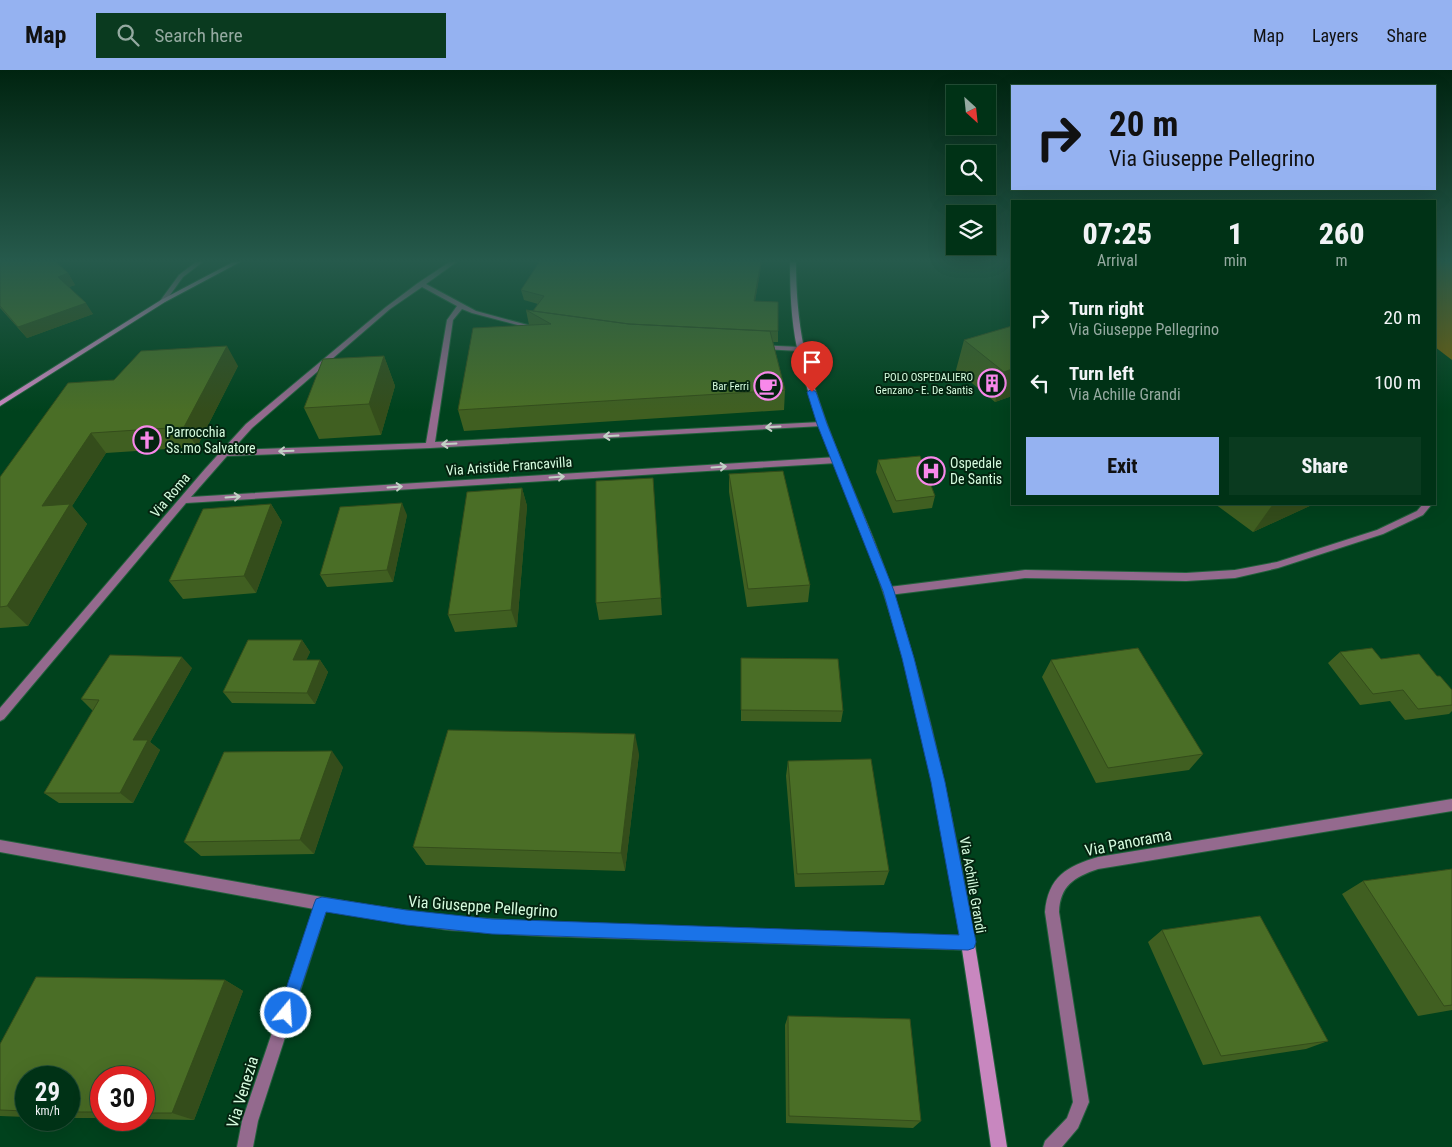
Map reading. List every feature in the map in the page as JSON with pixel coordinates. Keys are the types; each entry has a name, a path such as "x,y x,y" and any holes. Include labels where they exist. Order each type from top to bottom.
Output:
{"street":[{"path":"0,404 147,311"},
{"name":"Via Roma","path":"0,716 224,453 261,415 384,311"},
{"path":"430,445 450,320 457,311"},
{"path":"473,311 504,321 541,329"},
{"name":"Via Achille Grandi","path":"795,311 800,350 822,424 889,591 928,736 968,942 999,1147"},
{"path":"750,346 800,350"},
{"name":"Via Aristide Francavilla","path":"224,453 430,445 822,424"},
{"name":"Via Aristide Francavilla","path":"184,500 836,460"},
{"path":"889,591 1025,574 1186,577 1235,574 1278,565 1380,532 1420,513 1427,505"},
{"name":"Via Panorama","path":"1052,1147 1073,1123 1081,1102 1052,912 1052,900 1061,882 1071,873 1098,863 1452,805"},
{"name":"Via Giuseppe Pellegrino","path":"0,846 415,919 492,926 968,942"},
{"name":"Via Venezia","path":"245,1147 250,1121 322,904"}],"shaded area":[{"path":"1436,311 1452,311 1452,360 1436,348"}],"building":[{"path":"5,311 63,311 18,327"},
{"path":"528,311 629,324 770,331 785,390 458,410 473,328 551,324"},
{"path":"535,311 778,311 778,331 629,324"},
{"path":"1011,326 1011,369 1004,372 964,340"},
{"path":"227,346 184,427 91,433 42,506 70,504 7,606 0,607 0,477 68,383 114,380 141,351"},
{"path":"384,356 369,404 304,408 323,359"},
{"path":"920,456 935,496 896,501 878,460"},
{"path":"783,471 810,585 748,589 729,474"},
{"path":"653,478 661,598 596,603 596,481"},
{"path":"522,488 511,610 448,615 467,492"},
{"path":"402,503 387,570 320,575 340,507"},
{"path":"271,504 244,576 169,581 203,509"},
{"path":"248,640 302,640 293,660 320,660 307,693 223,692"},
{"path":"1138,648 1203,754 1108,768 1051,660"},
{"path":"1372,648 1381,659 1419,654 1437,676 1440,676 1452,690 1452,705 1418,709 1403,690 1373,694 1340,652"},
{"path":"110,655 182,657 133,740 148,740 120,793 44,793 99,700 81,699"},
{"path":"741,658 838,659 843,711 741,710"},
{"path":"448,730 635,734 621,853 413,847"},
{"path":"332,751 300,840 184,842 224,752"},
{"path":"871,759 889,871 797,874 788,761"},
{"path":"1452,869 1452,1005 1444,1006 1363,881"},
{"path":"1260,916 1328,1041 1221,1056 1162,930"},
{"path":"36,977 225,980 172,1113 155,1113 155,1066 90,1066 90,1112 80,1112 80,1066 15,1066 15,1111 0,1110 0,1044"},
{"path":"788,1016 910,1019 921,1121 789,1116"}],"place":[{"name":"POLO OSPEDALIERO Genzano - E. De Santis","path":"992,383"},
{"name":"Bar Ferri","path":"768,386"},
{"name":"Parrocchia Ss.mo Salvatore","path":"147,440"},
{"name":"Ospedale De Santis","path":"931,471"}],"route":[{"path":"286,1013 322,904 448,923 540,929 968,942 928,736 889,591 822,424 812,392"}]}
